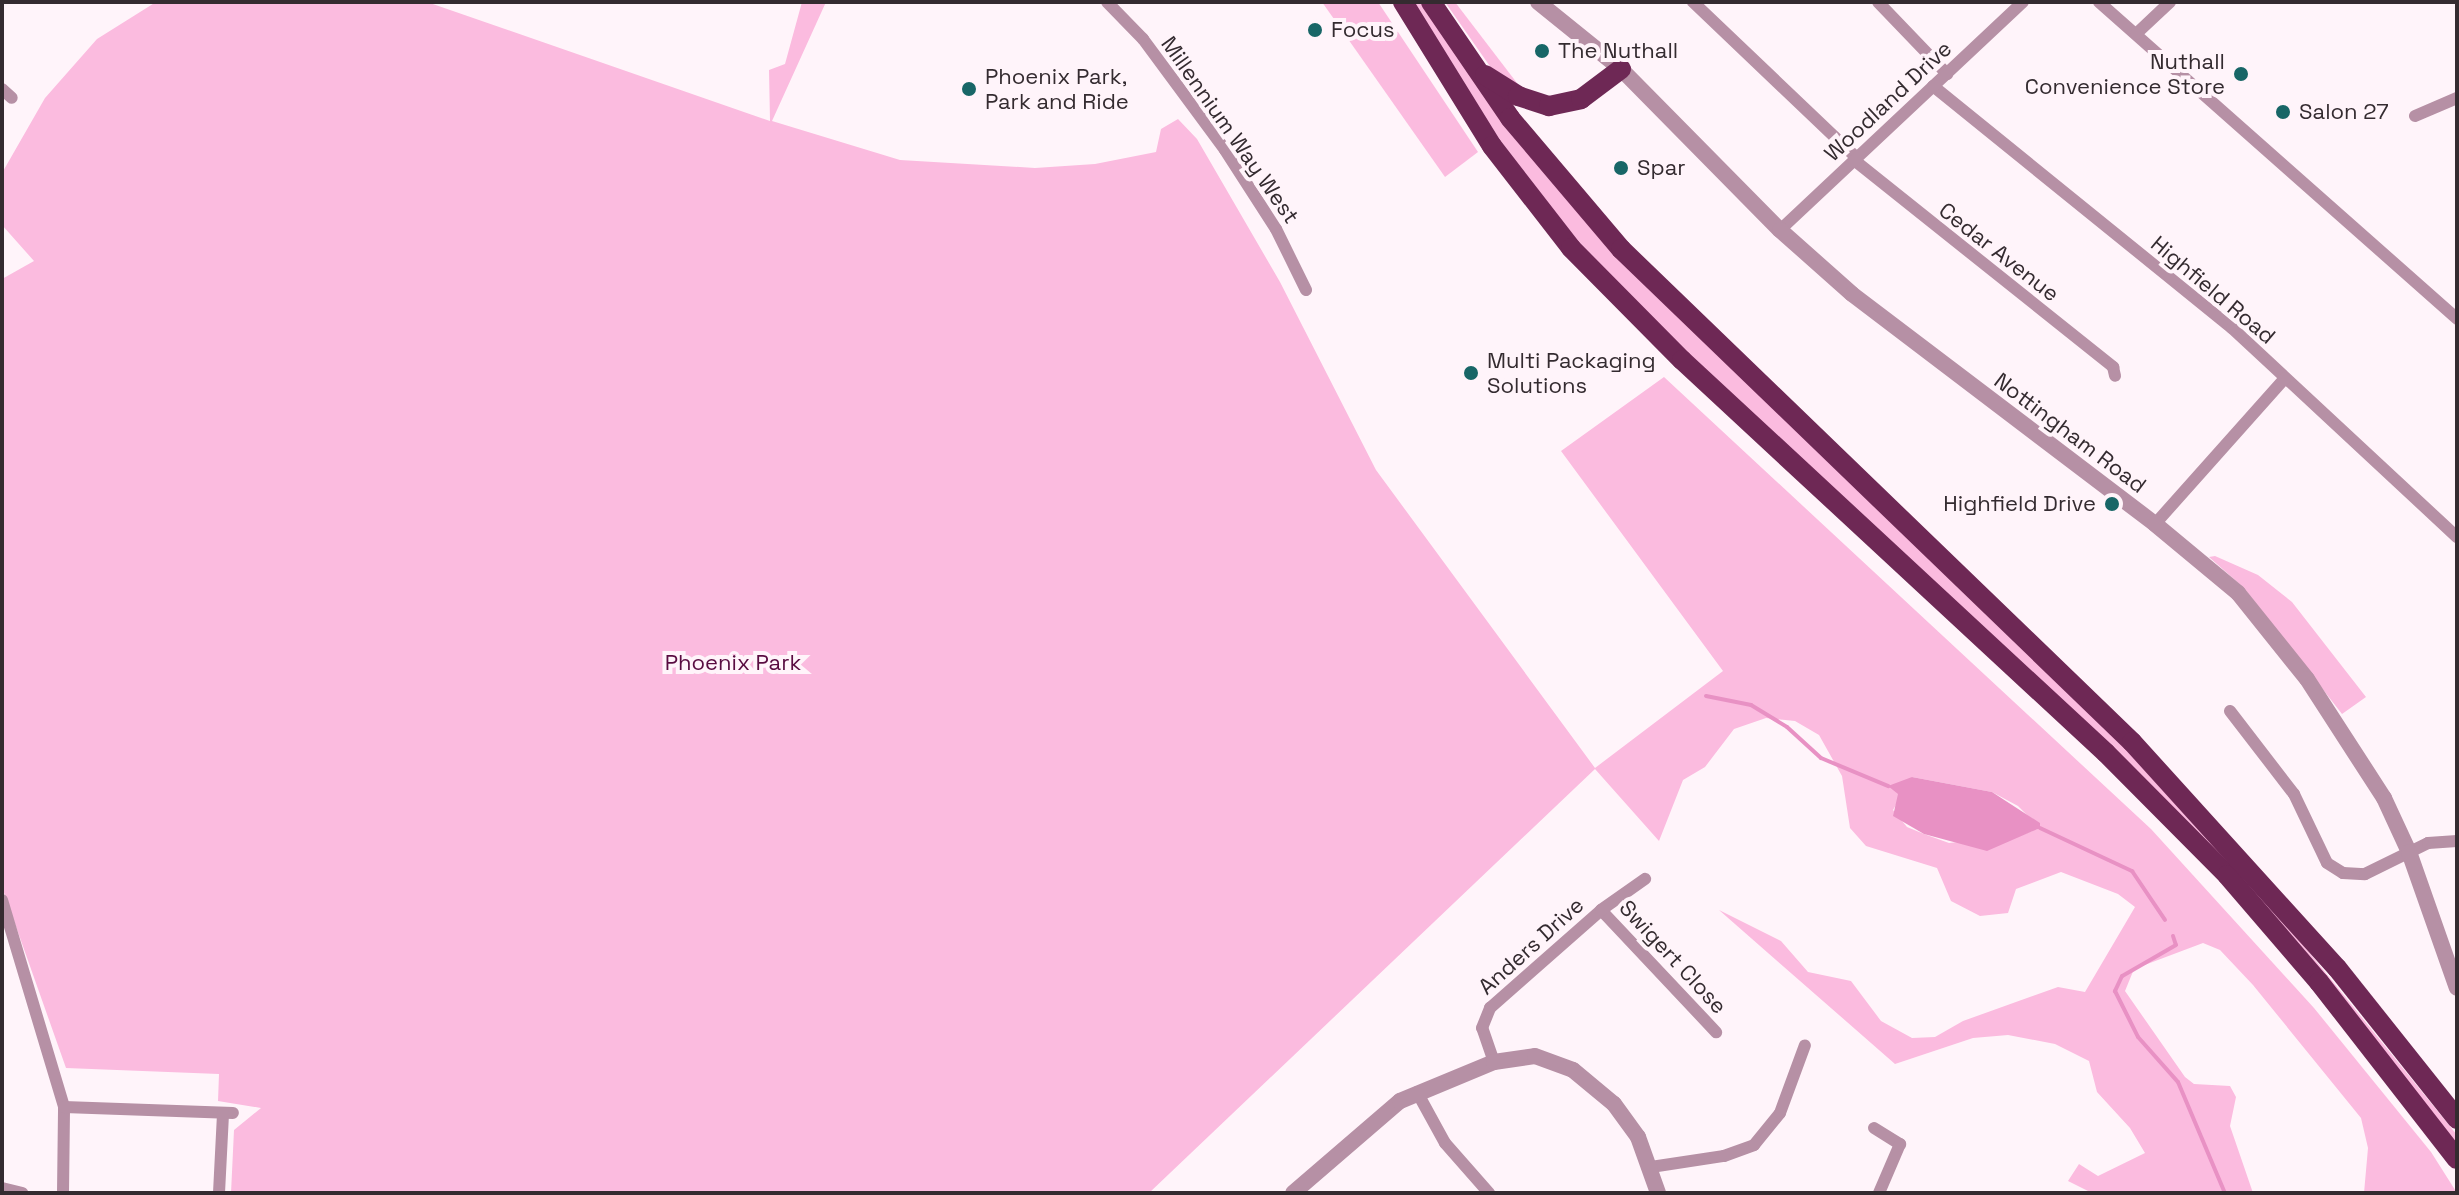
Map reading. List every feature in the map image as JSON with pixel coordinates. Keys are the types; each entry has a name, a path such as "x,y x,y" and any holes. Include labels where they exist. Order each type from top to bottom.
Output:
{"highway":[{"path":"1403,2 1492,146 1571,248 1682,360 2106,753 2227,875 2319,982 2457,1159"},
{"path":"1431,2 1472,66 1530,144 1621,249 2132,742 2337,968 2457,1119"},
{"path":"1472,66 1518,96 1549,106 1581,99 1621,69"},
{"path":"1530,144 1537,119 1549,106"}],"street":[{"name":"Millennium Way West","path":"1107,2 1143,39 1225,150 1276,229 1306,290"},
{"name":"Nottingham Road","path":"1538,2 1621,69 1780,230 1904,336 2155,524 2238,593 2307,679 2384,798 2409,852 2457,988"},
{"name":"Cedar Avenue","path":"1693,2 1856,159 2113,367 2115,376"},
{"path":"1878,2 1947,74"},
{"name":"Woodland Drive","path":"1780,230 2023,2"},
{"path":"2099,2 2457,319"},
{"path":"2136,34 2170,2"},
{"name":"Highfield Road","path":"1933,86 2232,328 2457,537"},
{"path":"2,89 12,98"},
{"path":"2415,116 2457,98"},
{"path":"2155,524 2285,378"},
{"path":"2230,711 2294,794 2327,863 2343,873 2365,874 2428,843 2457,841"},
{"name":"Anders Drive","path":"1494,1062 1482,1028 1490,1008 1601,910 1645,879"},
{"path":"2,900 8,933 64,1107 63,1193"},
{"name":"Swigert Close","path":"1601,910 1716,1032"},
{"path":"1651,1167 1724,1156 1754,1145 1780,1113 1805,1045"},
{"path":"1304,1189 1370,1122 1417,1092 1494,1062 1535,1056 1595,1084 1638,1137 1658,1193"},
{"path":"1417,1092 1445,1143 1489,1193"},
{"path":"64,1107 228,1113 219,1193"},
{"path":"1874,1128 1900,1144 1879,1193"},
{"path":"2,1188 22,1193"}],"green space":[{"name":"Phoenix Park","path":"156,2 427,2 770,121 769,70 785,64 802,2 826,2 772,121 900,160 1035,168 1095,164 1156,152 1161,129 1178,119 1197,139 1280,282 1376,470 1595,768 1723,671 1561,451 1664,377 2151,829 2314,1008 2431,1152 2457,1193 2364,1193 2368,1148 2361,1118 2253,985 2220,950 2203,943 2134,969 2125,991 2185,1077 2194,1084 2230,1086 2236,1097 2230,1126 2253,1193 2092,1193 2068,1181 2079,1164 2098,1176 2145,1153 2130,1128 2097,1092 2089,1061 2055,1044 2008,1035 1973,1038 1895,1064 1719,910 1781,941 1808,972 1851,981 1881,1021 1912,1038 1935,1037 1963,1021 2058,987 2085,992 2135,907 2118,894 2061,872 2016,889 2008,913 1980,916 1951,901 1937,868 1866,846 1850,828 1842,776 1819,735 1795,721 1766,718 1734,729 1705,767 1683,780 1659,841 1595,769 1149,1193 231,1193 234,1130 261,1108 218,1101 219,1074 66,1068 2,887 2,279 34,261 2,225 2,173 45,98 97,39","holes":["1912,777 1992,792 2018,806 2040,828 2022,835 1949,843 1907,827 1893,810"]},
{"path":"1322,2 1378,2 1478,152 1445,177"},
{"path":"1411,2 1422,2 1511,133 1601,239 2106,725 2240,867 2457,1135 2457,1148 2307,959 1599,271 1519,173"},
{"path":"1445,2 1455,2 1520,87 1496,75"},
{"path":"2215,556 2258,575 2292,602 2366,697 2342,714 2244,588 2209,557"}],"shaded area":[{"path":"1912,777 1992,792 2040,823 2040,828 1987,851 1924,834 1893,816 1898,794 1888,786"}],"waterway":[{"path":"1706,696 1751,705 1787,727 1821,758 1888,786"},
{"path":"2040,828 2132,871 2165,920"},
{"path":"2173,936 2176,945 2122,976 2115,991 2138,1037 2178,1082 2225,1193"}],"place":[{"name":"Focus","path":"1315,30"},
{"name":"The Nuthall","path":"1542,51"},
{"name":"Nuthall Convenience Store","path":"2241,74"},
{"name":"Phoenix Park, Park and Ride","path":"969,89"},
{"name":"Salon 27","path":"2283,112"},
{"name":"Spar","path":"1621,168"},
{"name":"Multi Packaging Solutions","path":"1471,373"},
{"name":"Highfield Drive","path":"2112,504"}]}
